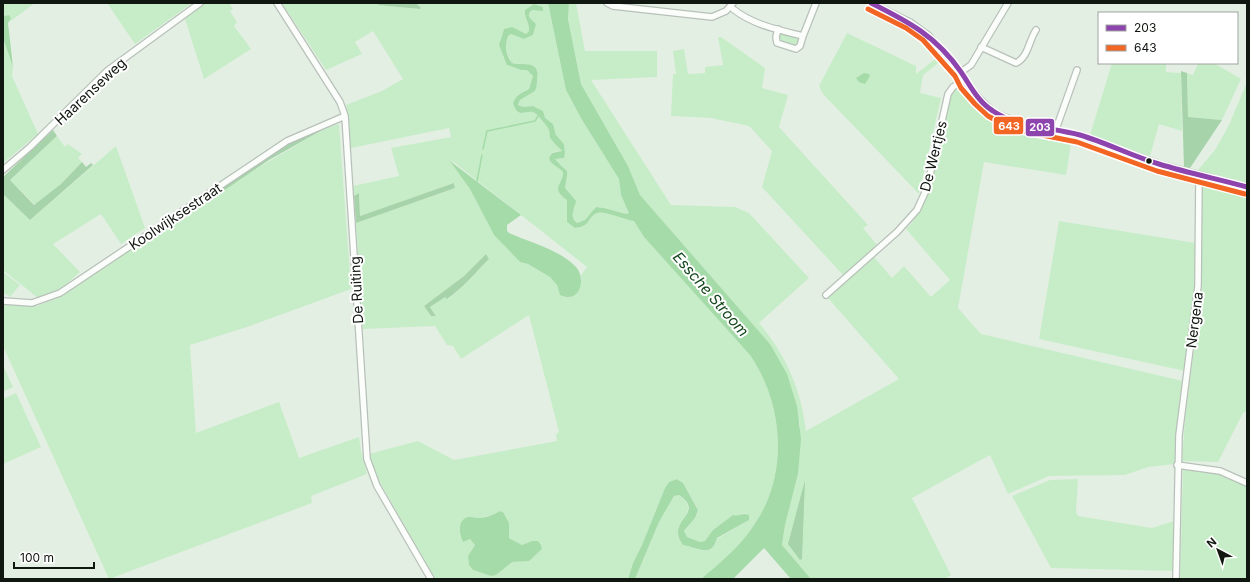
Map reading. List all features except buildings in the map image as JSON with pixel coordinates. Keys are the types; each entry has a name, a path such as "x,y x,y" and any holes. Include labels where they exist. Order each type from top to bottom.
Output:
{"street":[{"name":"Haarenseweg","path":"3,170 30,147 107,71 200,3"},
{"name":"De Ruiting","path":"277,3 340,102 345,116 367,459 377,486 431,579"},
{"path":"607,3 613,6 712,17 733,6 752,21 803,36"},
{"path":"778,29 776,37 777,43 796,49 800,46 816,3"},
{"path":"871,3 917,27 933,40 961,72 964,80 987,107 1002,116 1024,124 1056,129 1087,137 1159,164 1247,187"},
{"path":"961,72 971,65 1008,3"},
{"path":"981,48 1016,63 1021,61 1024,57 1036,30"},
{"path":"1056,129 1077,70"},
{"name":"De Wertjes","path":"826,295 897,232 917,210 927,188 948,94 953,87 964,80"},
{"name":"Koolwijksestraat","path":"3,301 32,303 60,293 287,141 345,116"},
{"name":"Nergena","path":"1176,579 1178,435 1198,286 1199,175"},
{"path":"1177,465 1220,471 1247,483"}],"shaded area":[{"path":"3,3 35,3 8,23 11,18 9,15 3,16"},
{"path":"107,3 192,3 135,44"},
{"path":"204,3 229,3 233,9 230,11 237,22 234,26 251,49 204,79 185,19"},
{"path":"282,3 379,3 379,5 420,9 421,8 416,3 548,3 566,90 582,120 619,179 621,195 630,213 626,214 596,207 585,220 577,223 573,218 575,201 565,188 567,171 555,159 564,158 564,144 556,135 553,124 545,118 542,111 533,106 523,107 518,105 520,100 535,91 537,85 537,73 536,68 533,66 512,63 508,56 506,47 507,40 508,36 511,34 524,39 533,35 536,24 529,17 529,13 532,10 543,10 543,7 534,4 525,10 529,31 526,34 512,27 504,29 499,45 508,65 520,70 527,70 533,76 529,89 519,94 514,100 513,103 515,108 520,113 535,113 547,127 551,139 562,151 552,152 549,158 552,164 561,169 563,173 558,189 559,193 567,200 567,222 575,228 580,227 600,212 634,220 644,237 750,355 770,394 778,438 774,482 767,502 756,522 744,538 731,553 701,579 635,579 659,522 674,496 679,495 686,502 688,508 678,530 679,537 683,545 703,550 711,549 715,545 717,539 749,520 749,515 745,513 736,516 733,515 713,530 705,541 700,542 687,537 684,532 695,518 698,509 683,483 677,479 669,482 665,488 642,545 633,563 628,579 435,579 374,472 369,454 418,441 454,460 557,441 556,434 559,432 529,315 461,359 453,346 447,345 435,326 363,329 356,223 455,188 455,185 454,183 360,216 359,193 354,196 353,186 399,176 391,148 451,137 449,128 351,148 346,105 382,91 403,79 373,31 355,42 362,54 326,70","holes":["451,160 587,267 581,275 581,285 573,295 569,297 560,295 557,285 550,277 528,264 520,262 494,235 470,189","486,254 489,259 459,290 448,299 445,296 430,307 436,315 431,316 424,306 464,276","500,511 503,512 509,523 509,538 522,545 532,541 538,541 542,549 529,561 512,562 496,575 491,576 473,570 469,565 468,556 475,545 470,539 463,542 460,536 461,524 462,521 468,517 481,518"]},
{"path":"379,3 416,3 421,8 378,5"},
{"path":"569,3 576,3 585,51 657,51 657,77 591,80 671,205 735,207 749,213 809,278 759,323 777,347 791,373 804,416 806,431 899,379 828,298 874,257 892,278 904,266 931,297 950,280 906,229 916,217 930,186 939,151 949,100 956,86 979,112 996,125 1021,134 1071,144 1066,175 984,162 958,308 981,334 1183,381 1176,434 1175,464 1148,467 1125,475 1049,476 1008,494 990,455 912,498 951,575 944,579 811,579 782,545 785,525 798,474 800,424 770,344 640,195 628,166 581,84 568,19"},
{"path":"781,33 798,38 798,44 795,46 780,42 778,39"},
{"path":"847,33 916,66 916,74 939,56 942,60 923,75 920,93 941,98 919,194 823,94 819,86"},
{"path":"718,37 721,37 765,68 762,88 788,95 779,127 868,225 863,228 877,245 843,275 762,187 772,151 749,126 711,118 671,116 673,74 676,74 673,51 684,49 688,74 705,73 705,67 723,65"},
{"path":"3,38 13,67 12,76 38,134 3,163"},
{"path":"1112,64 1166,64 1166,72 1181,73 1182,131 1159,124 1150,156 1090,135"},
{"path":"1198,64 1216,64 1241,79 1222,120 1188,117 1187,73 1193,75"},
{"path":"1181,71 1187,73 1188,117 1222,120 1190,168 1184,167"},
{"path":"1247,82 1247,185 1197,171 1215,150 1229,125"},
{"path":"339,124 351,289 247,327 190,345 196,433 279,402 299,458 359,437 367,474 311,496 312,503 109,579 3,346 3,305 37,306 58,298 188,209 324,129"},
{"path":"324,129 269,160 204,204 188,209 296,134"},
{"path":"53,130 57,136 10,180 34,205 61,184 82,162 86,167 91,163 93,165 30,220 3,194 3,177"},
{"path":"57,136 65,147 68,144 82,154 78,158 82,162 61,184 35,205 10,180"},
{"path":"116,146 145,228 121,244 101,214 53,244 80,272 62,288 38,298 3,270 3,194 30,220"},
{"path":"454,183 455,188 356,223 354,196 359,193 360,216"},
{"path":"1202,186 1247,197 1247,411 1243,413 1218,462 1182,461 1185,419 1202,287"},
{"path":"1059,221 1196,243 1194,298 1185,371 1039,339"},
{"path":"486,254 489,259 464,285 447,299 445,297 430,307 436,316 431,316 424,306 464,276"},
{"path":"3,272 20,285 10,297 3,292"},
{"path":"3,365 13,387 3,392"},
{"path":"16,393 41,447 3,464 3,399"},
{"path":"1183,469 1218,474 1247,485 1247,579 1180,579"},
{"path":"1078,479 1076,512 1078,516 1152,528 1174,521 1173,571 1051,568 1012,496 1050,480"},
{"path":"805,480 802,559 800,560 788,544"}],"water":[{"name":"Essche Stroom","path":"548,3 569,3 568,19 581,84 628,166 640,195 770,344 787,374 797,406 801,439 798,474 785,525 782,545 811,579 791,579 764,548 733,579 701,579 731,553 744,538 756,522 767,502 774,482 778,438 770,394 750,355 644,237 634,221 600,212 580,227 575,228 567,222 567,200 562,196 558,189 563,173 561,169 550,161 549,158 552,153 562,151 550,138 548,128 535,113 520,113 515,108 513,103 514,100 519,94 529,89 533,76 527,70 521,70 507,65 499,45 504,29 512,27 526,34 529,31 525,10 534,4 543,7 543,11 532,10 529,13 529,17 536,24 533,35 524,39 511,34 508,36 506,43 506,50 512,63 533,66 536,68 537,73 537,85 535,91 520,100 518,105 523,107 533,106 543,111 545,118 553,124 556,135 564,144 564,158 555,159 567,171 565,188 576,201 573,218 577,223 585,220 596,207 626,214 629,213 621,195 619,179 582,120 566,90"},
{"path":"9,15 11,18 8,23 13,67 3,38 3,16"},
{"path":"864,73 869,74 870,76 865,84 859,82 856,78"},
{"path":"450,161 521,215 507,225 507,231 509,233 552,251 574,265 581,276 580,288 577,293 573,296 567,297 560,295 557,285 550,277 528,264 520,262 494,235 470,189"},
{"path":"677,479 683,483 698,510 695,518 684,531 687,537 700,542 705,541 713,530 733,515 747,514 749,515 749,520 717,538 712,548 708,550 683,545 678,529 688,513 689,507 679,495 674,496 659,522 635,579 628,579 633,563 642,545 665,488 669,482"},
{"path":"500,511 503,512 509,523 509,538 522,545 532,541 538,541 542,549 529,561 512,562 496,575 491,576 473,570 469,565 468,556 475,545 470,539 463,542 460,528 462,521 468,517 484,517"}],"waterway":[{"path":"483,149 487,131 535,121 538,116"},
{"path":"477,181 482,155"}],"transit line":[{"name":"203","path":"871,3 910,24 932,39 952,59 983,103 1003,117 1024,124 1080,135 1159,164 1247,187"},
{"name":"643","path":"868,9 906,28 923,40 955,76 961,88 975,104 988,116 999,122 1022,131 1077,142 1157,171 1245,194"}]}
